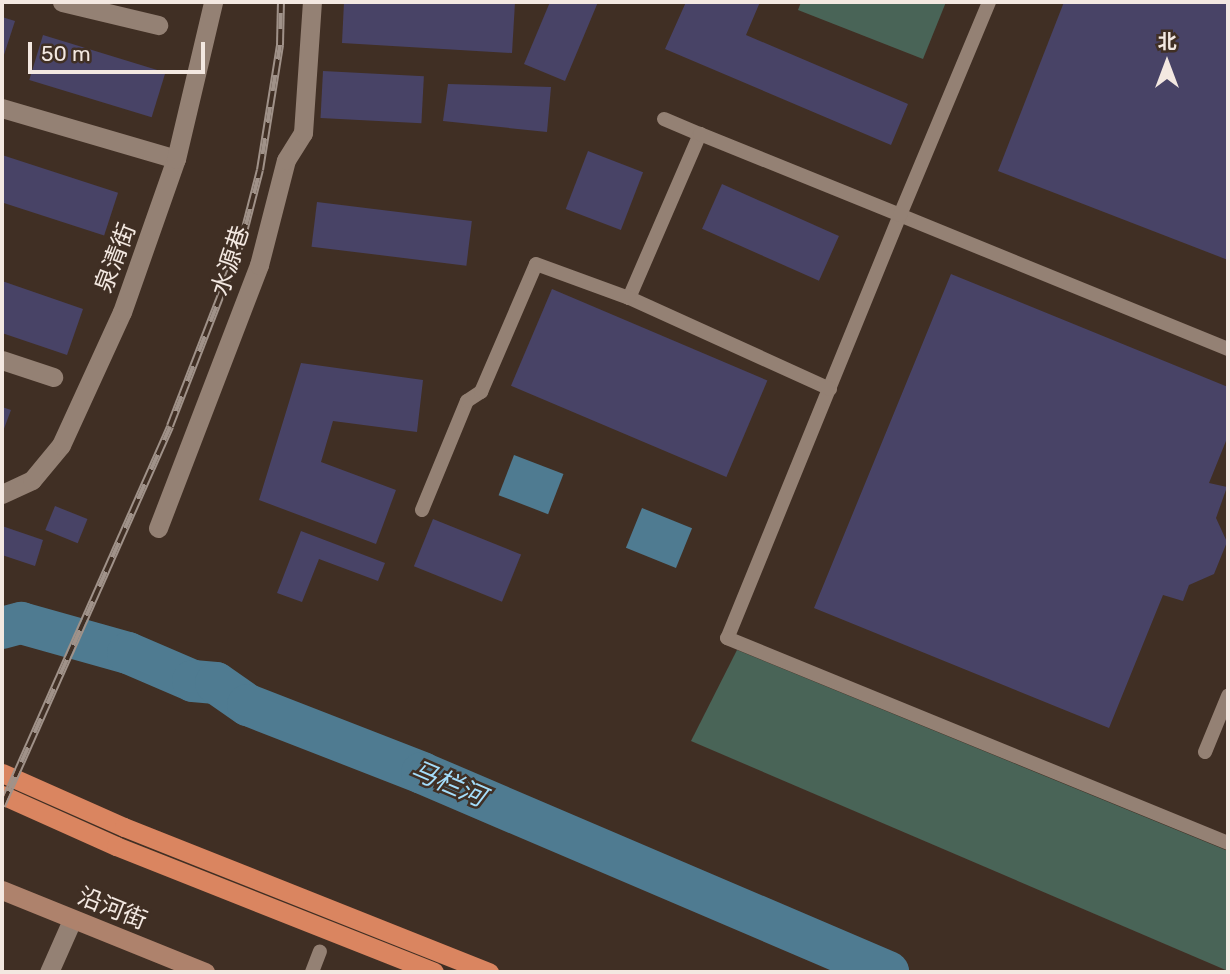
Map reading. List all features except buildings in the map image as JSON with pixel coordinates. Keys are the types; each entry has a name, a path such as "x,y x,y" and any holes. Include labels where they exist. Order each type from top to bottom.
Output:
{"highway":[{"path":"2,773 124,827 489,972"},
{"path":"2,795 116,846 434,972"}],"main road":[{"name":"沿河街","path":"2,890 205,972"}],"street":[{"path":"62,2 158,25"},
{"name":"泉清街","path":"2,494 32,480 61,445 122,312 176,159 213,2"},
{"name":"水源巷","path":"158,527 259,265 286,160 303,133 312,2"},
{"path":"2,108 176,159"},
{"path":"2,360 53,377"},
{"path":"49,972 72,920"}],"lane":[{"path":"989,2 727,638 1228,843"},
{"path":"664,119 1228,349"},
{"path":"629,298 700,134"},
{"path":"422,510 467,401 481,392 536,264 629,298 830,389"},
{"path":"1205,752 1228,696"},
{"path":"312,972 320,951"}],"green space":[{"path":"801,2 946,2 923,59 798,10"},
{"path":"737,650 1228,851 1228,971 691,741"}],"water":[{"path":"514,455 563,474 548,514 499,495"},
{"path":"642,508 692,528 676,568 626,548"}],"waterway":[{"name":"马栏河","path":"2,628 21,623 128,653 193,681 216,683 248,705 422,773 888,972"}],"railway":[{"path":"2,806 170,426 242,240 260,170 280,45 281,2"}]}
